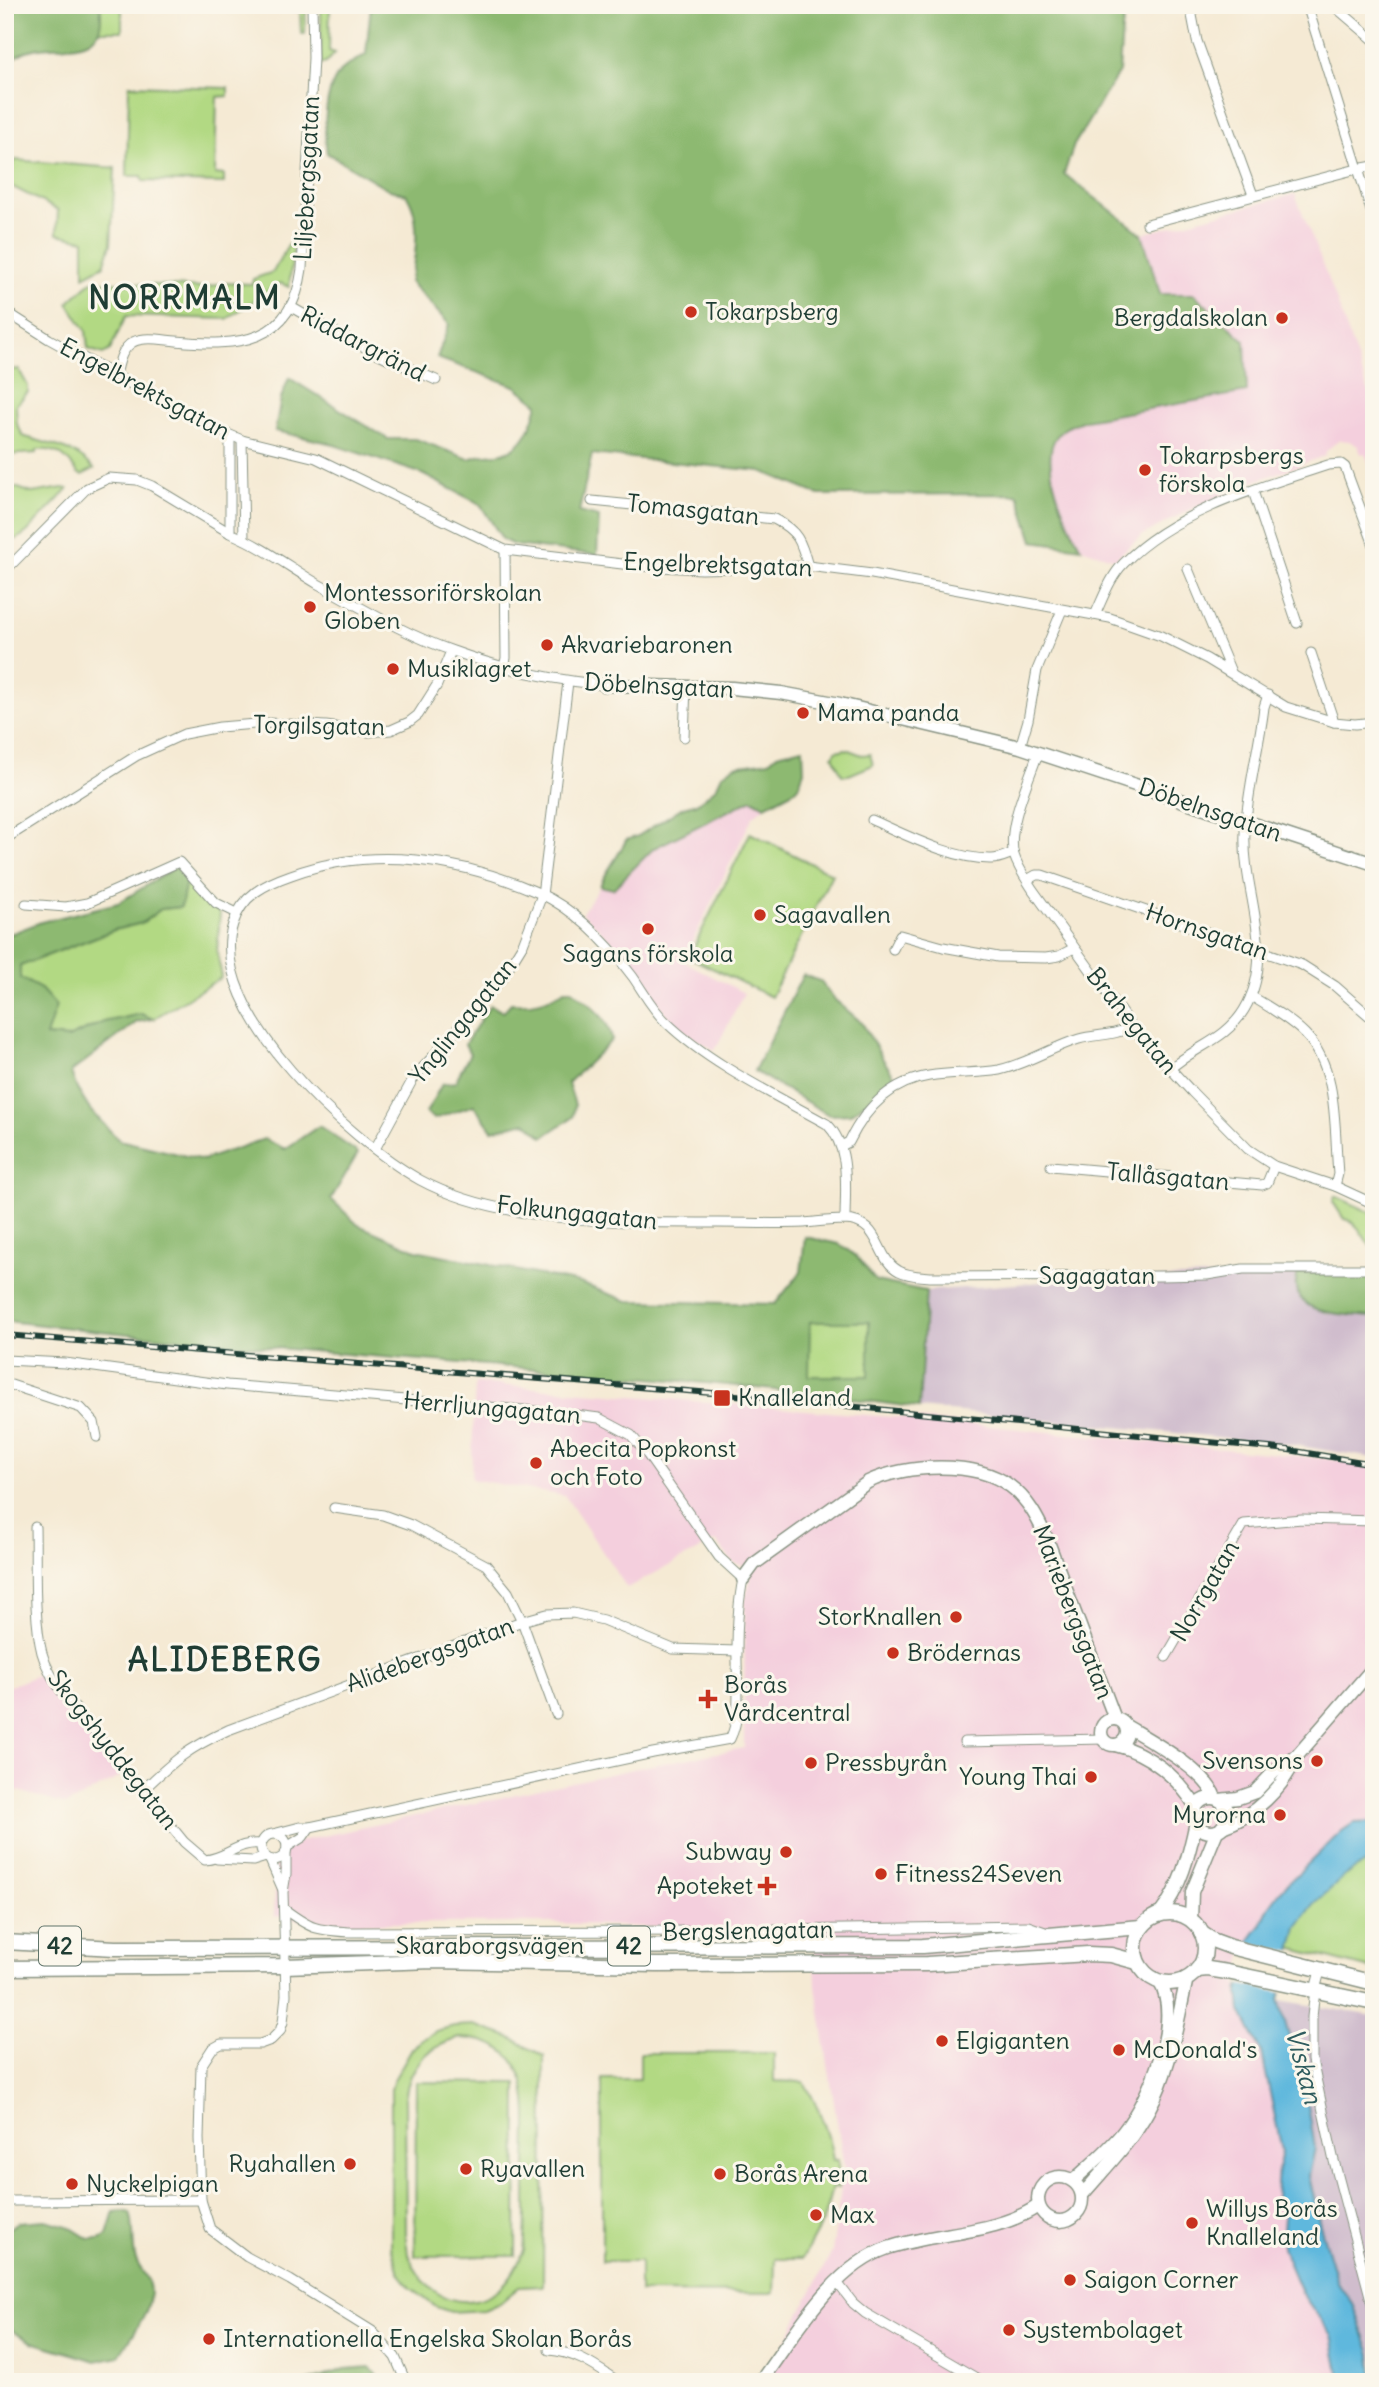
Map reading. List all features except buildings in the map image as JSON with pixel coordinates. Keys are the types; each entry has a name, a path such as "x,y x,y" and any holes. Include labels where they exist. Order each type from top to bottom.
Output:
{"main road":[{"path":"1137,1962 1135,1944 1141,1927 1160,1914 1176,1913 1191,1920 1201,1933 1212,1940 1231,1947 1374,1983"},
{"name":"Skaraborgsvägen","path":"5,1942 115,1948 923,1946 1141,1927"},
{"path":"1192,1974 1204,1952 1201,1933"},
{"name":"Skaraborgsvägen","path":"5,1968 285,1966 433,1961 656,1965 927,1964 1088,1954 1111,1955 1137,1962"},
{"name":"42","path":"1137,1962 1148,1975 1159,1981"},
{"path":"1159,1981 1172,1983 1208,1969 1374,2003"}],"street":[{"name":"Liljebergsgatan","path":"116,375 120,358 126,348 135,341 149,339 211,344 241,342 256,338 272,327 290,307 301,281 302,269 313,58 312,5"},
{"path":"1190,5 1197,41 1253,195"},
{"path":"1307,5 1374,220"},
{"path":"1333,5 1374,40"},
{"path":"1147,223 1374,166"},
{"name":"Riddargränd","path":"290,307 343,338 436,380"},
{"name":"Engelbrektsgatan","path":"5,311 49,339 230,436 316,458 505,550 639,566 702,569 808,566 872,574 1095,615 1161,636 1231,672 1286,707 1334,722 1374,722"},
{"path":"230,436 230,533"},
{"path":"242,440 244,538"},
{"path":"1095,615 1111,580 1123,564 1150,541 1188,519 1252,491 1328,465 1341,464 1346,467 1374,545"},
{"name":"Döbelnsgatan","path":"7,565 87,488 109,478 138,480 230,533 244,538 316,582 409,632 451,651 568,682 686,686 781,694 841,704 1020,747 1374,864"},
{"path":"1252,491 1297,623"},
{"name":"Tomasgatan","path":"592,501 775,519 795,532 808,566"},
{"path":"504,667 505,550"},
{"path":"1188,569 1231,672"},
{"path":"1020,747 1037,670 1062,610"},
{"name":"Torgilsgatan","path":"5,839 144,752 184,734 268,723 326,726 369,732 391,730 418,715 438,685 451,651"},
{"path":"1311,653 1334,722"},
{"name":"Ynglingagatan","path":"374,1149 413,1079 502,978 523,944 542,895 568,682"},
{"path":"684,737 686,686"},
{"path":"1170,1069 1224,1033 1239,1017 1251,996 1257,975 1257,918 1244,860 1246,821 1268,695"},
{"path":"872,820 926,844 967,856 994,860 1013,853 1012,839 1016,821 1038,753"},
{"name":"Brahegatan","path":"1013,853 1027,880 1131,1026 1248,1149 1274,1166 1335,1186 1374,1204"},
{"path":"26,905 66,907 87,903 179,862 216,903 237,913 245,900 259,888 308,869 352,860 394,858 441,863 491,874 542,895 578,919 622,962 650,1005 688,1041 745,1078 827,1124 835,1133 844,1157 845,1220"},
{"name":"Hornsgatan","path":"1027,880 1042,875 1302,965 1335,986 1374,1020"},
{"name":"Folkungagatan","path":"237,913 229,941 229,961 233,978 248,1010 277,1054 323,1104 374,1149 421,1180 467,1198 511,1210 614,1221 804,1223 845,1220"},
{"path":"893,949 900,935 943,947 999,957 1045,958 1059,956 1074,948"},
{"path":"1251,996 1298,1027 1318,1050 1323,1061 1330,1086 1335,1136 1338,1174 1335,1186"},
{"path":"841,1146 849,1142 858,1123 868,1111 884,1095 904,1083 926,1076 998,1070 1065,1043 1123,1032 1131,1026"},
{"name":"Tallåsgatan","path":"1051,1166 1262,1185 1267,1183 1274,1166"},
{"name":"Sagagatan","path":"845,1220 865,1226 873,1233 891,1266 911,1275 1160,1276 1207,1275 1243,1269 1374,1269"},
{"name":"Herrljungagatan","path":"5,1360 65,1363 227,1385 599,1418 631,1436 647,1454 719,1557 743,1579"},
{"path":"5,1383 81,1408 94,1422 97,1437"},
{"name":"Mariebergsgatan","path":"743,1579 754,1564 868,1482 879,1477 899,1471 939,1468 984,1474 1009,1485 1036,1514 1120,1722"},
{"path":"334,1508 383,1515 411,1525 486,1565 508,1592 522,1621 556,1714"},
{"name":"Norrgatan","path":"1166,1657 1244,1524 1302,1519 1374,1521"},
{"name":"Skogshyddegatan","path":"34,1527 39,1631 42,1654 51,1675 185,1843 205,1860 215,1859"},
{"path":"261,1844 273,1834 300,1827 730,1739 735,1728 737,1704 739,1600 743,1579"},
{"name":"Alidebergsgatan","path":"143,1790 176,1758 198,1743 228,1730 522,1621 560,1612 603,1620 673,1649 737,1650"},
{"path":"1160,1914 1175,1890 1190,1851 1196,1807 1204,1799 1238,1798 1255,1792 1274,1772 1296,1757 1374,1667"},
{"path":"964,1742 1109,1742 1125,1738 1120,1722"},
{"path":"1109,1742 1103,1726 1120,1722 1191,1767 1226,1807 1228,1814 1192,1892 1191,1920"},
{"path":"1109,1742 1124,1747 1162,1768 1183,1786 1196,1807"},
{"path":"1196,1822 1205,1830 1219,1829 1241,1819 1265,1801 1291,1769 1296,1757"},
{"path":"215,1859 279,1859 310,1827"},
{"path":"273,1834 284,1839 286,1850 283,1892 284,2016 280,2031 275,2037 260,2044 221,2044 212,2049 201,2066 201,2200 210,2229 247,2257 373,2332 395,2357 406,2382"},
{"path":"215,1859 248,1842 261,1844"},
{"path":"261,1844 283,1892"},
{"name":"Bergslenagatan","path":"284,1909 305,1925 320,1930 349,1932 750,1931 1027,1926 1050,1933"},
{"path":"1320,1971 1315,1990 1312,2060 1333,2157 1374,2311"},
{"path":"1082,2195 1122,2149 1150,2108 1164,2076 1192,1974"},
{"path":"1073,2181 1123,2132 1137,2113 1148,2090 1167,2024 1167,1999 1159,1981"},
{"path":"1060,2176 1073,2181 1082,2195 1082,2202 1075,2216 1062,2221 1047,2218 1038,2206 1038,2192 1047,2180 1060,2176"},
{"path":"13,2202 201,2200"},
{"path":"760,2382 816,2303 836,2281 868,2257 888,2248 1005,2222 1021,2217 1038,2206"},
{"path":"836,2281 853,2303 865,2313 983,2382"},
{"path":"549,2350 566,2351 619,2382"}],"shaded area":[{"path":"1295,194 1374,407 1374,478 1365,453 1361,454 1358,446 1349,441 1339,440 1324,456 1245,485 1180,515 1141,536 1115,559 1081,548 1066,522 1052,481 1050,459 1055,437 1067,427 1104,416 1160,294 1142,234"},
{"name":"Sagans förskola","path":"752,799 765,806 753,816 683,961 744,993 715,1050 688,1035 669,1019 615,945 582,913 600,886 614,889 654,848"},
{"path":"1298,1273 1295,1282 1325,1313 1374,1317 1374,1458 1288,1444 919,1408 926,1291 1044,1282"},
{"name":"Knalleland","path":"475,1383 915,1419 1338,1460 1374,1469 1374,1822 1354,1823 1342,1831 1283,1888 1269,1906 1261,1925 1250,1940 1241,2011 1262,2054 1283,2151 1276,2197 1284,2217 1282,2247 1301,2292 1332,2336 1341,2382 765,2382 832,2252 844,2167 816,1987 814,1929 556,1923 327,1923 274,1916 277,1846 642,1767 744,1748 745,1600 751,1578 744,1566 733,1563 716,1541 627,1588 565,1496 471,1479"},
{"path":"40,1674 120,1777 66,1805 5,1787 5,1688"},
{"path":"1279,2000 1374,2016 1374,2367 1354,2306 1337,2282 1320,2225 1309,2176 1315,2148 1308,2105"}],"green space":[{"path":"5,5 100,5 100,25 94,37 84,43 38,48 24,52 13,60 7,81 5,124"},
{"path":"100,5 122,5 122,31 99,31"},
{"path":"239,5 306,5 305,34 301,34 300,11 239,9"},
{"path":"321,5 330,5 329,51 335,53 326,63 321,64"},
{"path":"371,5 1127,5 1122,29 1119,72 1074,145 1064,174 1142,234 1160,294 1194,294 1245,341 1247,392 1085,420 1060,433 1052,447 1052,476 1062,509 1081,548 1033,541 1018,494 819,495 761,471 592,454 579,512 599,517 597,555 514,545 503,540 480,504 420,473 325,442 275,431 281,398 289,378 388,439 416,439 469,459 503,453 517,446 531,427 538,404 515,386 437,358 449,324 410,282 416,237 411,203 406,194 390,190 327,153 325,121 332,86 343,69 366,54"},
{"path":"129,85 228,88 228,96 217,97 215,174 224,175 224,183 143,181 142,176 127,176"},
{"path":"14,160 115,168 111,244 104,265 84,276 84,240 57,234 58,210 5,183"},
{"path":"289,244 294,244 289,287 280,283 227,319 126,316 110,350 103,354 88,349 86,331 68,303 92,281 204,288 224,283 252,284 253,279 273,272"},
{"path":"5,368 19,370 28,386 28,392 16,405 17,424 23,436 70,451 94,469 79,474 57,452 45,450 5,455"},
{"path":"5,488 18,488 32,493 68,489 27,532 17,539 6,539"},
{"path":"803,748 804,771 797,789 765,806 752,799 654,848 613,889 600,886 626,840 638,836 683,807 698,803 716,788 722,775 734,766 769,761 777,754"},
{"path":"846,749 862,755 870,754 873,765 849,775 842,775 833,756 836,751"},
{"name":"Sagavallen","path":"750,833 832,874 771,997 689,957"},
{"path":"176,867 186,881 181,907 161,909 142,923 114,930 20,966 20,978 41,989 56,1006 46,1036 68,1038 104,1022 141,1014 153,1019 137,1022 71,1072 77,1089 90,1110 119,1140 203,1160 264,1139 285,1149 319,1126 358,1153 331,1199 358,1225 416,1250 580,1283 628,1301 775,1304 801,1272 805,1237 839,1244 856,1256 876,1281 926,1291 919,1408 733,1386 266,1347 5,1321 5,936 41,922 118,903","holes":["810,1322 869,1322 869,1376 809,1376"]},
{"path":"186,881 220,913 217,952 222,977 153,1019 141,1014 104,1022 68,1038 45,1036 20,978 20,966 114,930 142,923 161,909 180,907"},
{"path":"803,975 820,981 834,999 862,1023 896,1078 851,1114 829,1115 754,1071"},
{"path":"565,990 572,990 597,1012 607,1025 612,1040 568,1083 575,1105 573,1117 543,1137 526,1122 492,1130 474,1105 434,1119 426,1113 442,1084 455,1082 470,1054 465,1044 490,1005 503,1012 511,1003 539,1001"},
{"path":"1335,1196 1374,1214 1374,1250 1358,1228 1344,1219 1333,1202"},
{"path":"1298,1273 1374,1274 1374,1317 1335,1314 1309,1305 1300,1298 1296,1287"},
{"path":"809,1322 870,1322 870,1376 809,1376"},
{"path":"1374,1858 1374,1970 1290,1948 1297,1927 1320,1897 1353,1870"},
{"path":"474,2025 509,2037 544,2056 543,2286 519,2287 500,2303 484,2310 451,2312 436,2307 411,2288 399,2273 391,2247 391,2089 411,2050 436,2031 454,2026","holes":["460,2038 485,2042 503,2051 515,2064 523,2081 527,2122 525,2240 524,2251 505,2283 480,2299 465,2301 451,2299 426,2284 410,2257 406,2241 405,2098 416,2066 429,2052"]},
{"name":"Borås Arena","path":"640,2053 774,2053 774,2081 804,2082 826,2129 833,2160 838,2160 838,2188 832,2188 823,2221 802,2259 775,2259 774,2293 640,2292 640,2261 602,2261 602,2079 640,2079"},
{"name":"Ryavallen","path":"416,2082 517,2083 516,2256 415,2256"},
{"path":"114,2212 130,2213 135,2257 148,2281 150,2291 142,2320 119,2356 96,2361 32,2342 15,2333 5,2318 6,2230 19,2222 45,2220 68,2226 89,2239 100,2239 107,2235"},
{"path":"370,2367 382,2382 308,2382 345,2369"}],"water":[{"path":"1374,1822 1374,1858 1349,1872 1314,1904 1297,1927 1279,2000 1308,2105 1315,2148 1309,2176 1320,2225 1337,2282 1354,2306 1371,2354 1374,2382 1341,2382 1332,2336 1301,2292 1282,2247 1284,2217 1276,2197 1282,2151 1262,2054 1241,2011 1239,1992 1250,1940 1283,1888 1342,1831 1354,1823"}],"pier":[{"path":"1245,1942 1293,1952 1284,1993 1237,1984"}],"railway":[{"path":"5,1335 736,1395 1289,1450 1374,1464"}],"place":[{"name":"Tokarpsberg","path":"691,312"},
{"name":"Bergdalskolan","path":"1282,318"},
{"name":"Tokarpsbergs förskola","path":"1145,470"},
{"name":"Montessoriförskolan Globen","path":"310,607"},
{"name":"Akvariebaronen","path":"547,645"},
{"name":"Musiklagret","path":"393,669"},
{"name":"Mama panda","path":"803,713"},
{"name":"Sagavallen","path":"760,915"},
{"name":"Sagans förskola","path":"648,929"},
{"name":"Knalleland","path":"722,1398"},
{"name":"Abecita Popkonst och Foto","path":"536,1463"},
{"name":"StorKnallen","path":"956,1617"},
{"name":"Brödernas","path":"893,1653"},
{"name":"Borås Vårdcentral","path":"708,1699"},
{"name":"Svensons","path":"1317,1761"},
{"name":"Pressbyrån","path":"811,1763"},
{"name":"Young Thai","path":"1091,1777"},
{"name":"Myrorna","path":"1280,1815"},
{"name":"Subway","path":"786,1852"},
{"name":"Fitness24Seven","path":"881,1874"},
{"name":"Apoteket","path":"767,1886"},
{"name":"Elgiganten","path":"942,2041"},
{"name":"McDonald's","path":"1119,2050"},
{"name":"Ryahallen","path":"350,2164"},
{"name":"Ryavallen","path":"466,2169"},
{"name":"Borås Arena","path":"720,2174"},
{"name":"Nyckelpigan","path":"72,2184"},
{"name":"Max","path":"816,2215"},
{"name":"Willys Borås Knalleland","path":"1192,2223"},
{"name":"Saigon Corner","path":"1070,2280"},
{"name":"Systembolaget","path":"1009,2330"},
{"name":"Internationella Engelska Skolan Borås","path":"209,2339"}],"district":[{"name":"NORRMALM","path":"185,298"},
{"name":"ALIDEBERG","path":"225,1660"}],"water label":[{"name":"Viskan","path":"1304,2066"}]}
